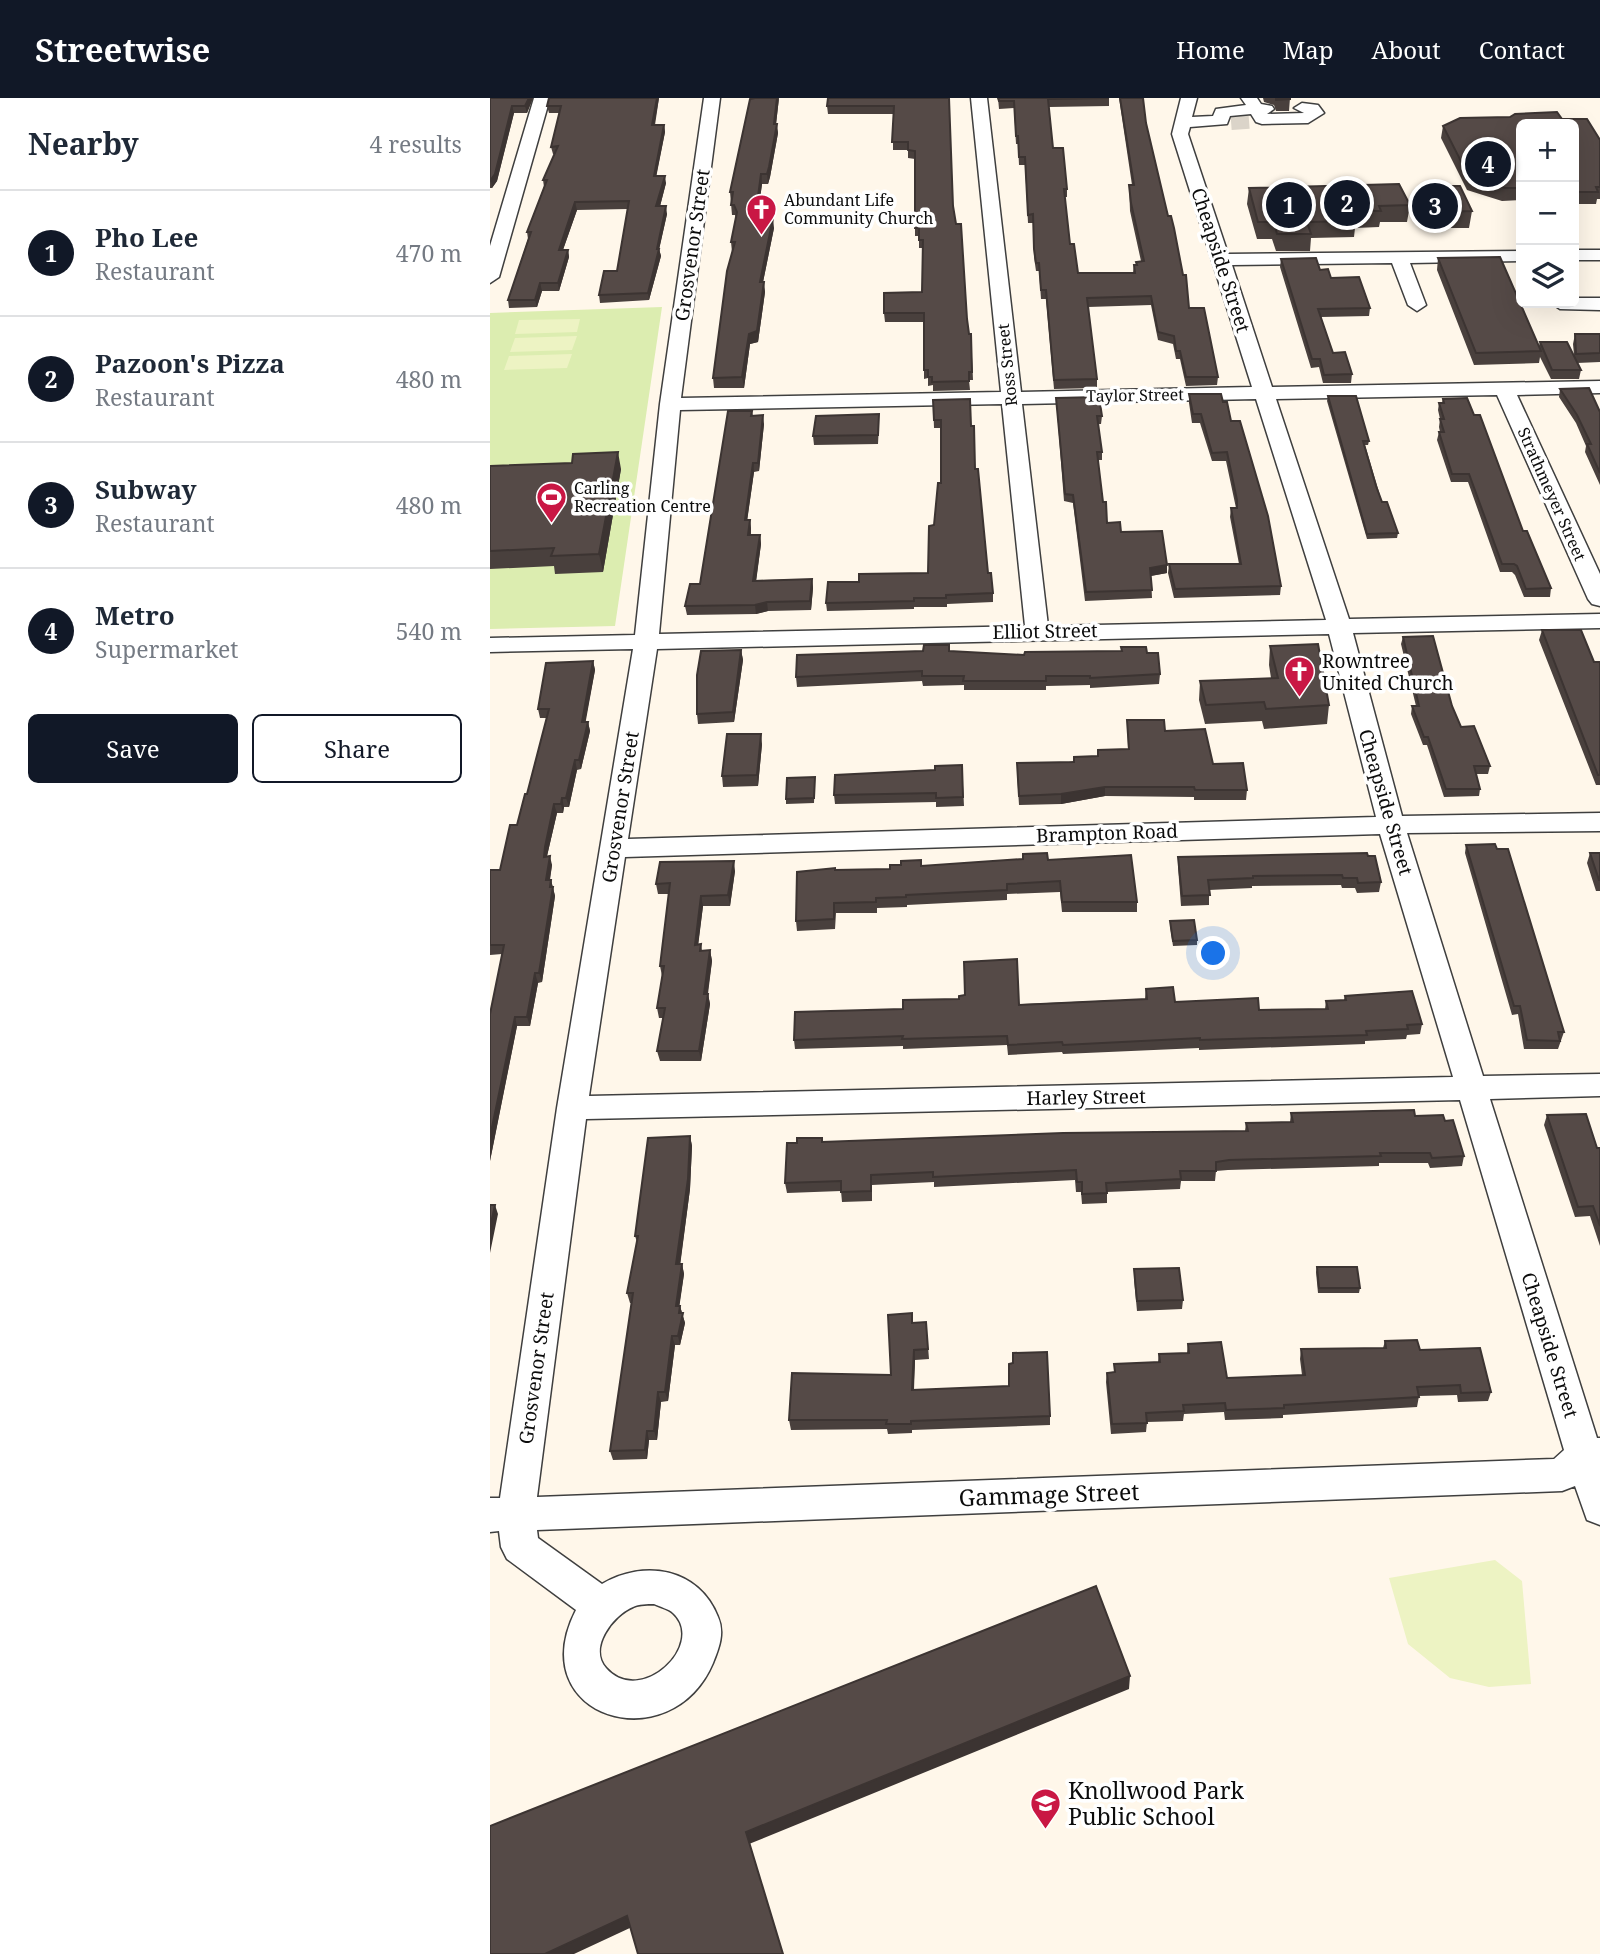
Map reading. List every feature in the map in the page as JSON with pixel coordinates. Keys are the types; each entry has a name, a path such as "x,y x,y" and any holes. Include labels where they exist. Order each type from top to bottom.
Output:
{"street":[{"path":"490,277 542,98"},
{"name":"Grosvenor Street","path":"601,1606 520,1547 503,1515 572,1108 646,641 670,404 712,98"},
{"name":"Ross Street","path":"979,98 1037,631"},
{"path":"1186,110 1226,121 1222,127 1263,110 1301,103 1316,113 1308,118 1263,110"},
{"name":"Cheapside Street","path":"1186,110 1180,134 1339,625 1391,825 1471,1088 1592,1454 1600,1508"},
{"path":"1579,255 1600,255"},
{"path":"1399,258 1417,305"},
{"path":"1220,260 1516,259"},
{"path":"1579,303 1600,304"},
{"name":"Taylor Street","path":"670,404 1600,387"},
{"name":"Strathmeyer Street","path":"1504,388 1600,599"},
{"name":"Elliot Street","path":"490,645 1037,631 1600,621"},
{"name":"Brampton Road","path":"614,848 1391,825 1600,822"},
{"name":"Harley Street","path":"572,1108 1600,1085"},
{"name":"Gammage Street","path":"503,1515 1562,1475 1592,1454"}],"green space":[{"path":"662,307 615,626 490,629 490,313"},
{"path":"580,319 577,332 515,334 519,320"},
{"path":"577,336 572,350 510,352 515,338"},
{"path":"572,354 567,368 504,370 509,356"},
{"path":"1495,1560 1522,1581 1531,1684 1489,1687 1450,1678 1408,1644 1389,1578"}],"building":[{"path":"490,98 529,98 525,106 512,106 495,174 490,181"},
{"path":"549,98 657,98 652,125 664,125 654,176 665,176 656,206 666,206 648,293 599,295 604,271 617,271 629,201 575,202 559,250 568,250 558,283 540,283 535,300 508,300 531,232 527,232 547,180 543,180 558,146 551,147 561,106 547,106"},
{"path":"777,98 774,124 777,124 767,174 761,174 755,219 773,218 760,282 764,282 757,331 749,334 742,377 713,378 727,271 735,242 731,242 737,212 734,205 731,205 733,192 730,192 750,99"},
{"path":"828,98 949,98 953,206 956,224 961,224 967,319 971,334 972,372 969,372 969,381 932,382 932,377 928,377 928,370 924,370 924,313 884,313 884,293 922,292 923,240 919,240 919,228 915,228 915,151 908,150 908,142 892,142 894,106 827,106"},
{"path":"998,98 1109,98 1048,99 1053,148 1063,148 1070,244 1074,244 1078,273 1135,273 1136,262 1144,261 1131,203 1129,185 1134,185 1120,98 1143,98 1146,123 1168,216 1171,216 1183,275 1186,275 1189,308 1204,308 1218,377 1186,377 1180,351 1176,351 1174,336 1158,332 1151,296 1087,298 1097,379 1054,380 1046,290 1041,290 1039,263 1036,263 1033,214 1028,215 1025,157 1019,157 1014,101 999,101"},
{"path":"1557,112 1562,119 1516,119 1516,188 1505,188 1469,177 1443,126 1460,118 1510,117 1515,114"},
{"path":"1579,119 1587,119 1600,140 1600,187 1596,187 1598,192 1579,192"},
{"path":"1399,184 1410,205 1379,206 1381,211 1353,211 1356,221 1307,222 1311,234 1277,234 1274,222 1258,222 1249,188"},
{"path":"1429,186 1460,186 1472,211 1440,212"},
{"path":"1500,257 1516,294 1516,308 1522,308 1541,351 1476,353 1438,258"},
{"path":"1316,258 1320,270 1328,269 1331,278 1359,277 1370,308 1318,309 1333,353 1345,352 1352,374 1324,375 1320,359 1312,359 1281,259"},
{"path":"1575,334 1600,334 1600,353 1576,354"},
{"path":"1540,342 1567,342 1581,370 1552,370"},
{"path":"1589,388 1600,412 1600,473 1587,444 1591,444 1560,389"},
{"path":"1189,394 1221,394 1223,402 1227,402 1231,421 1240,421 1268,516 1281,586 1175,589 1169,564 1241,564 1231,508 1237,508 1237,500 1227,452 1212,453 1201,414 1193,414"},
{"path":"1328,396 1356,396 1369,441 1363,441 1376,486 1382,502 1387,502 1398,533 1367,534"},
{"path":"1099,397 1102,416 1097,416 1102,452 1097,452 1107,523 1120,522 1121,532 1162,531 1167,565 1150,568 1152,590 1086,592 1073,495 1065,494 1056,398"},
{"path":"1467,398 1474,415 1480,415 1523,531 1527,531 1551,588 1526,589 1517,566 1502,564 1469,474 1452,474 1439,432 1444,432 1440,419 1444,419 1439,403 1444,403 1443,399"},
{"path":"970,399 975,469 978,469 988,573 991,573 993,593 914,598 914,601 826,603 828,582 859,582 859,574 928,573 929,526 934,525 938,483 941,483 941,420 934,420 933,400"},
{"path":"728,411 752,411 751,416 763,415 758,463 753,463 745,520 750,520 748,535 760,535 753,581 812,579 810,601 685,606 690,584 700,584"},
{"path":"879,414 878,435 813,436 816,416"},
{"name":"Carling Recreation Centre","path":"618,452 599,554 551,556 554,548 490,551 490,466 572,463 573,454"},
{"path":"1542,630 1581,630 1594,662 1600,662 1600,775 1598,775"},
{"path":"1433,636 1452,706 1461,727 1474,726 1490,766 1474,766 1480,789 1446,789 1428,737 1424,737 1412,706 1419,706 1403,637"},
{"path":"1318,644 1329,705 1266,709 1264,702 1206,705 1200,681 1278,678 1270,646"},
{"path":"924,645 949,645 949,651 1024,655 1025,652 1122,651 1121,647 1146,647 1147,653 1158,653 1160,674 1090,678 1046,676 1046,681 963,681 964,676 922,676 922,671 796,677 797,655 923,651"},
{"path":"741,650 733,712 697,714 697,675 701,651"},
{"path":"593,661 582,722 588,722 579,760 575,760 566,798 562,798 561,804 554,804 545,847 544,857 550,856 546,880 551,880 550,887 553,887 539,973 535,973 527,1017 515,1017 490,1137 490,1014 504,945 490,945 490,870 500,870 510,825 517,825 527,794 549,709 538,709 546,663"},
{"path":"1127,720 1164,720 1165,731 1205,729 1213,764 1243,763 1247,790 1105,787 1061,794 1019,796 1017,763 1074,762 1074,757 1098,756 1098,750 1129,749"},
{"path":"727,734 761,734 757,775 722,776"},
{"path":"962,765 963,797 936,798 936,793 834,795 835,775 935,770 935,766"},
{"path":"815,777 814,798 786,799 787,778"},
{"path":"1495,844 1497,849 1508,849 1564,1032 1558,1032 1560,1041 1527,1040 1520,1006 1514,1006 1466,845"},
{"path":"1047,853 1048,860 1131,855 1137,902 1062,902 1060,881 1007,884 1007,890 906,895 876,898 876,902 834,903 834,919 796,921 797,872 835,868 890,869 890,865 901,865 901,861 921,860 921,866 1023,859 1023,854"},
{"path":"1367,853 1368,856 1375,856 1381,882 1358,883 1357,878 1343,878 1342,875 1253,876 1208,880 1210,895 1182,896 1178,857"},
{"path":"1590,853 1600,853 1600,880 1599,880"},
{"path":"734,861 728,895 701,896 695,945 701,944 700,951 710,950 704,994 708,994 699,1051 657,1051 665,1008 657,1008 664,966 660,966 670,883 656,884 660,862"},
{"path":"1194,920 1197,940 1173,941 1170,921"},
{"path":"1017,959 1019,1005 1147,999 1146,989 1173,987 1175,1002 1258,998 1259,1010 1328,1009 1326,1001 1346,1000 1345,996 1412,991 1422,1024 1407,1025 1408,1029 1366,1031 1367,1035 1200,1038 1063,1045 1062,1042 1008,1045 1007,1036 794,1040 795,1012 903,1009 903,1000 959,999 959,996 965,995 964,962"},
{"path":"1414,1110 1415,1116 1443,1115 1445,1121 1453,1120 1464,1156 1432,1158 1430,1153 1380,1153 1381,1156 1229,1160 1216,1162 1216,1171 1180,1171 1181,1179 1106,1183 1107,1193 1082,1194 1082,1182 1077,1182 1076,1170 933,1177 933,1172 871,1175 871,1191 841,1192 841,1181 785,1183 787,1143 797,1143 797,1138 822,1138 822,1142 1063,1133 1248,1131 1246,1123 1293,1122 1291,1113"},
{"path":"1586,1114 1597,1148 1600,1148 1600,1226 1593,1206 1578,1207 1547,1115"},
{"path":"690,1136 688,1179 676,1264 682,1264 676,1306 680,1306 679,1313 683,1313 678,1336 672,1336 665,1392 658,1392 654,1431 647,1431 645,1450 610,1451 633,1293 627,1293 638,1236 635,1236 648,1138"},
{"path":"490,1205 495,1205 490,1228"},
{"path":"1317,1267 1357,1267 1360,1288 1319,1288"},
{"path":"1179,1268 1183,1300 1137,1301 1134,1269"},
{"path":"912,1313 912,1323 926,1322 928,1349 914,1350 912,1390 1009,1386 1009,1364 1013,1363 1013,1353 1047,1352 1050,1416 911,1421 911,1424 886,1424 887,1420 789,1420 792,1373 891,1375 888,1315"},
{"path":"1417,1340 1420,1350 1480,1348 1491,1392 1461,1393 1460,1385 1417,1387 1419,1397 1284,1405 1284,1408 1226,1410 1225,1403 1183,1405 1184,1411 1146,1413 1147,1423 1112,1424 1107,1373 1115,1372 1114,1364 1160,1362 1159,1354 1189,1353 1188,1344 1221,1342 1227,1378 1305,1375 1301,1349 1386,1348 1385,1341"},
{"path":"1096,1586 1130,1676 746,1832 783,1954 638,1954 627,1916 545,1954 490,1954 490,1826"}],"tunnel":[{"path":"1231,121 1258,119"}],"place":[{"name":"Metro","path":"1488,164"},
{"name":"Pazoon's Pizza","path":"1347,203"},
{"name":"Pho Lee","path":"1289,205"},
{"name":"Subway","path":"1435,206"},
{"name":"Abundant Life Community Church","path":"761,236"},
{"name":"Carling Recreation Centre","path":"551,524"},
{"name":"Rowntree United Church","path":"1299,699"},
{"name":"Knollwood Park Public School","path":"1045,1830"}]}
